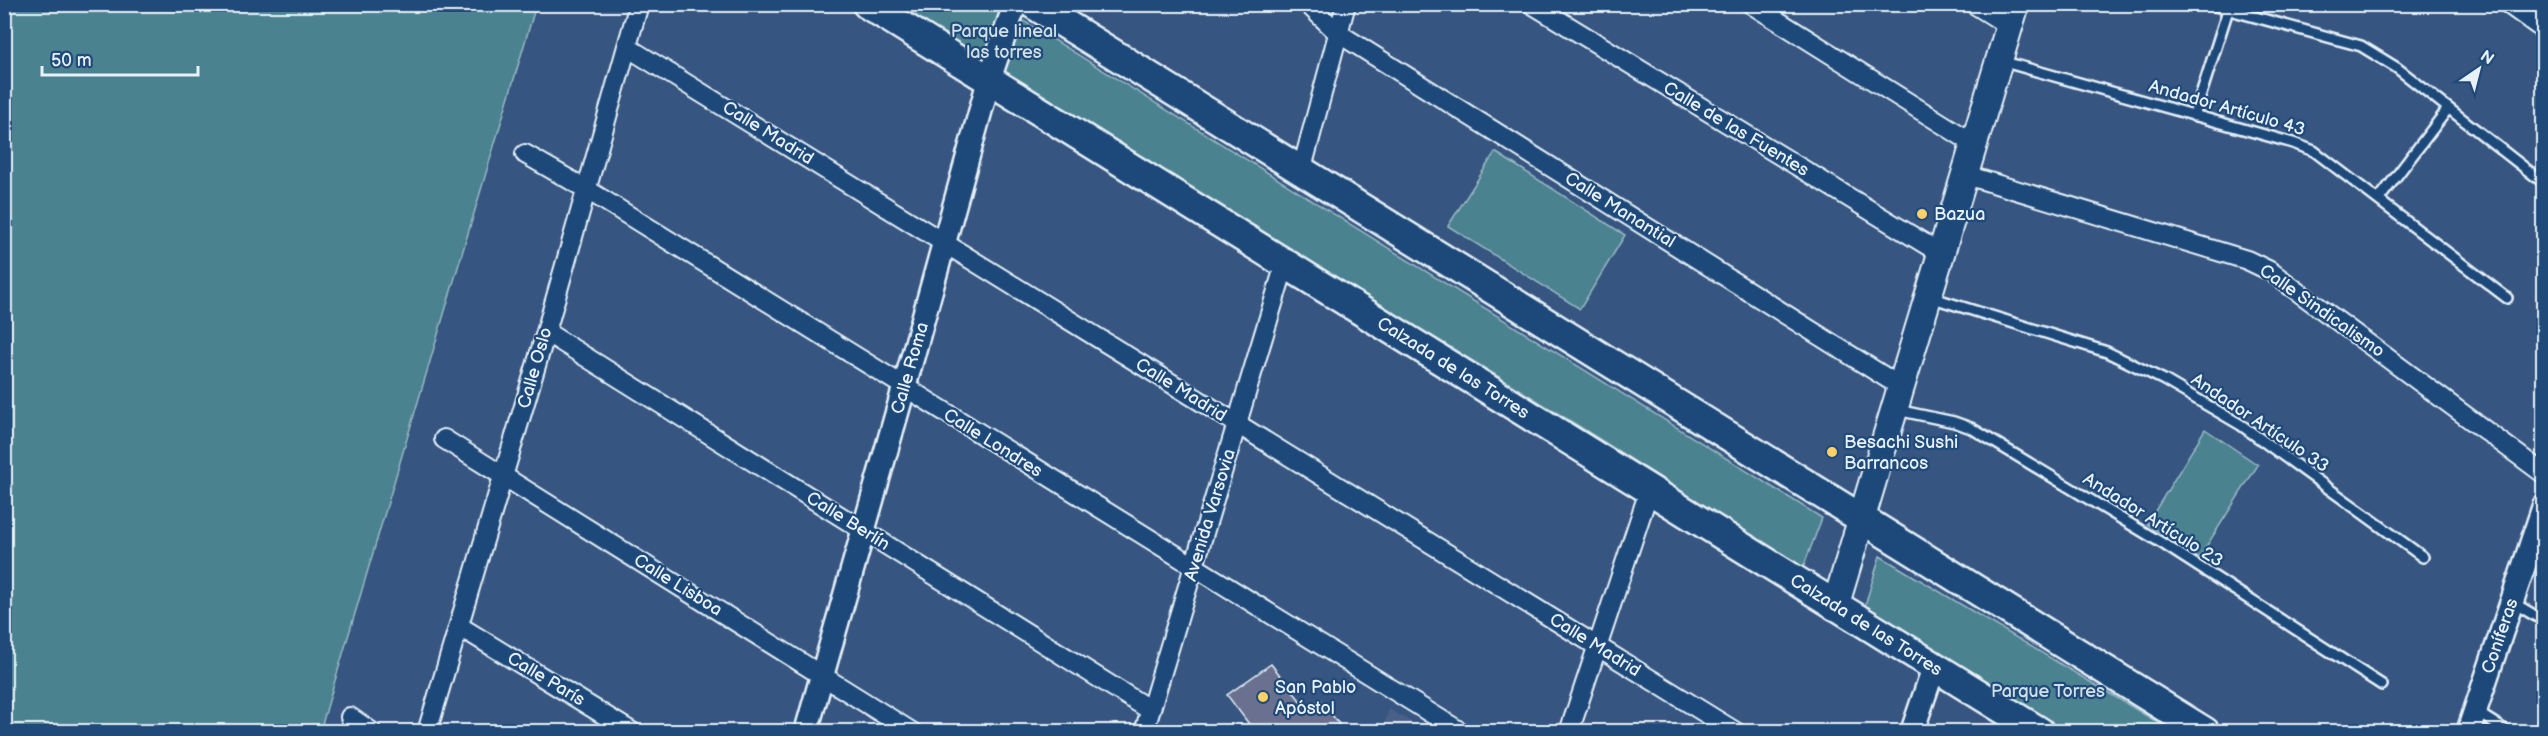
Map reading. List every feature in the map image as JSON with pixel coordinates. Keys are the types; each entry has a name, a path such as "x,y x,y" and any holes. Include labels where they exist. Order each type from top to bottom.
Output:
{"main road":[{"name":"Calzada de las Torres","path":"867,4 1835,607 2040,732"},
{"path":"1033,4 2205,732"},
{"path":"1835,607 2013,16"}],"street":[{"name":"Calle Oslo","path":"427,732 546,332 639,4"},
{"name":"Calle Roma","path":"806,732 989,80 1014,4"},
{"name":"Calle Manantial","path":"1308,4 1338,33 1898,398"},
{"path":"1301,172 1346,4"},
{"name":"Calle de las Fuentes","path":"1532,4 1941,253"},
{"path":"1751,4 1976,145"},
{"path":"1974,4 2013,16"},
{"path":"2508,4 2544,30"},
{"name":"Calle Madrid","path":"627,46 1736,732"},
{"name":"Calle Londres","path":"525,154 586,189 1461,732"},
{"name":"Calle Sindicalismo","path":"1966,175 2247,260 2270,271 2544,474"},
{"name":"Avenida Varsovia","path":"1144,732 1285,264"},
{"name":"Calle Berlín","path":"546,332 1150,710"},
{"name":"Calle Lisboa","path":"444,439 912,732"},
{"path":"1569,732 1649,490"},
{"name":"Coníferas","path":"2471,721 2544,506"},
{"name":"Calle París","path":"459,626 632,732"},
{"path":"1912,732 1934,667"},
{"path":"350,717 372,732"}],"lane":[{"path":"2208,4 2361,46 2397,68 2447,110 2544,183"},
{"path":"2194,116 2228,10"},
{"name":"Andador Artículo 43","path":"2001,61 2314,151 2507,298"},
{"path":"2379,199 2447,110"},
{"name":"Andador Artículo 33","path":"1928,297 2107,352 2164,380 2241,425 2423,557"},
{"name":"Andador Artículo 23","path":"1898,398 1971,428 2165,545 2382,685"},
{"path":"2512,602 2544,621"},
{"path":"2471,721 2508,732"}],"shaded area":[{"path":"1389,709 1427,731 1382,731"}],"green space":[{"path":"4,5 536,5 320,731 5,731"},
{"name":"Parque lineal las torres","path":"894,5 998,5 1822,518 1803,568 1577,425"},
{"path":"1495,152 1625,235 1580,309 1448,226"},
{"path":"2205,429 2258,465 2199,558 2147,524"},
{"name":"Parque Torres","path":"1880,556 2172,731 2058,731 1863,612"}],"building":[{"name":"San Pablo Apóstol","path":"1271,664 1307,709 1320,699 1339,724 1331,732 1255,732 1227,695"}],"place":[{"name":"Bazua","path":"1922,214"},
{"name":"Besachi Sushi Barrancos","path":"1832,452"},
{"name":"San Pablo Apóstol","path":"1263,697"}]}
